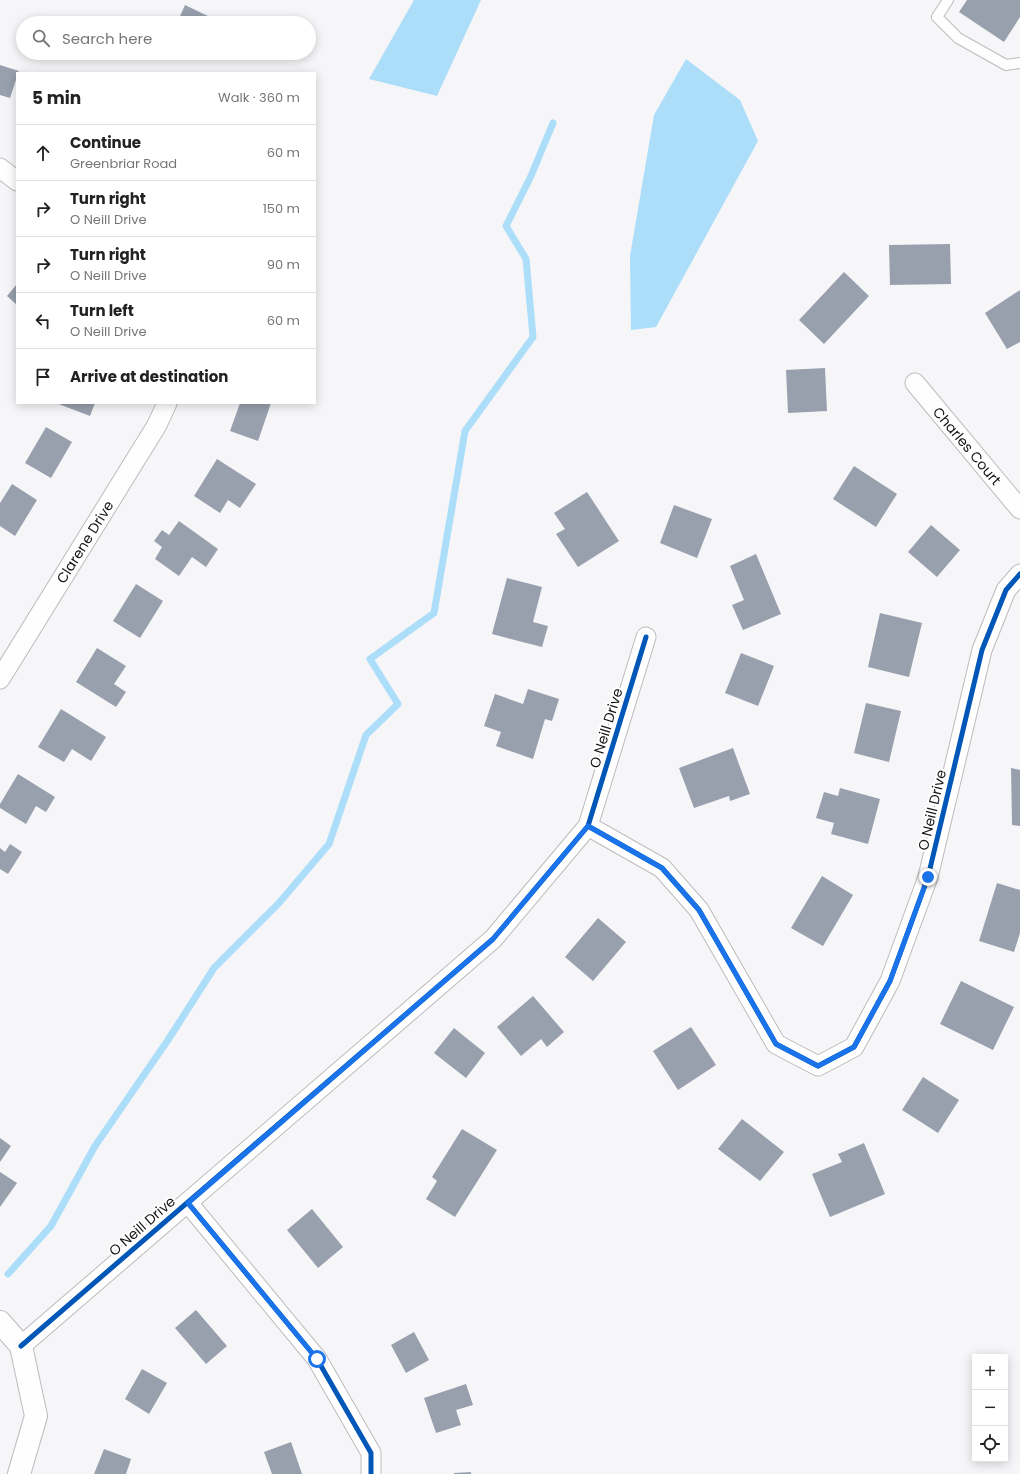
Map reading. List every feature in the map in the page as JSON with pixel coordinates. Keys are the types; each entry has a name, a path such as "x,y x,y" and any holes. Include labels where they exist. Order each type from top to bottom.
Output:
{"street":[{"path":"0,168 16,180"},
{"name":"Charles Court","path":"915,383 1020,509"},
{"name":"Clarene Drive","path":"0,679 157,425 167,404"},
{"name":"O Neill Drive","path":"588,826 662,868 694,904 699,910 776,1044 818,1066 854,1047 890,981 928,877 982,650 1006,590 1020,574"},
{"name":"O Neill Drive","path":"21,1346 493,939 588,826 646,637"},
{"path":"188,1203 317,1359 371,1453 371,1474"},
{"path":"0,1322 21,1346 36,1416 20,1474"}],"lane":[{"path":"948,0 938,17 958,38 1006,65 1020,63"}],"water":[{"path":"414,0 481,0 437,96 369,79"},
{"path":"686,59 740,100 758,141 656,327 631,330 630,256 654,115"}],"building":[{"path":"967,0 1020,0 1020,17 1004,42 959,12"},
{"path":"185,5 208,16 180,16"},
{"path":"0,65 19,71 16,72 16,80 10,98 0,95"},
{"path":"950,244 951,284 890,285 889,245"},
{"path":"844,272 869,296 824,344 799,320"},
{"path":"16,285 16,304 7,296"},
{"path":"1020,290 1020,342 1007,349 985,313"},
{"path":"825,368 827,411 788,413 786,370"},
{"path":"59,404 95,404 90,416"},
{"path":"240,404 271,404 258,441 230,431"},
{"path":"46,427 72,442 51,478 25,463"},
{"path":"217,459 256,484 240,508 228,500 220,513 194,496"},
{"path":"854,466 897,494 876,527 833,499"},
{"path":"12,484 37,500 15,536 0,526 0,503"},
{"path":"587,492 619,541 578,567 556,534 565,529 554,513"},
{"path":"674,505 712,519 697,558 660,543"},
{"path":"179,521 218,549 206,567 192,557 179,576 155,559 162,547 154,541 162,530 169,535"},
{"path":"931,525 960,550 937,577 908,552"},
{"path":"756,554 781,614 743,630 732,605 744,600 730,566"},
{"path":"507,578 542,587 533,622 548,626 542,647 492,634"},
{"path":"136,584 163,601 140,638 113,621"},
{"path":"880,613 922,623 909,677 868,667"},
{"path":"97,648 126,666 114,684 126,692 116,707 76,682"},
{"path":"741,653 774,666 758,706 725,693"},
{"path":"528,689 559,699 552,721 545,719 533,759 496,746 501,732 484,726 495,694 523,704"},
{"path":"866,703 901,711 889,762 854,753"},
{"path":"61,709 106,737 91,761 72,749 64,762 38,747"},
{"path":"733,748 750,794 730,801 729,796 694,808 679,768"},
{"path":"1011,768 1020,770 1020,826 1012,825"},
{"path":"18,774 55,797 46,812 36,806 26,824 0,808 0,804"},
{"path":"840,788 880,799 868,844 831,834 834,823 816,818 824,792 838,796"},
{"path":"10,844 22,852 8,874 0,869 0,848 5,852"},
{"path":"822,876 853,895 823,946 791,928"},
{"path":"997,883 1020,890 1020,933 1014,952 979,941"},
{"path":"598,918 626,942 593,981 565,957"},
{"path":"961,981 1014,1007 993,1050 940,1024"},
{"path":"533,996 564,1032 547,1047 541,1039 521,1056 497,1027"},
{"path":"691,1027 716,1065 678,1090 653,1051"},
{"path":"454,1028 485,1053 466,1078 434,1053"},
{"path":"923,1077 959,1100 938,1133 902,1110"},
{"path":"742,1119 784,1152 760,1181 718,1149"},
{"path":"462,1129 497,1150 455,1217 426,1199 437,1181 432,1177"},
{"path":"0,1138 11,1146 0,1162"},
{"path":"864,1143 885,1194 830,1217 812,1174 842,1162 838,1154"},
{"path":"0,1172 17,1183 0,1207"},
{"path":"312,1209 343,1247 318,1268 287,1230"},
{"path":"196,1310 227,1346 206,1364 175,1328"},
{"path":"414,1332 429,1360 406,1373 391,1345"},
{"path":"142,1369 167,1383 149,1414 125,1399"},
{"path":"466,1384 473,1405 456,1410 461,1425 436,1433 424,1398"},
{"path":"291,1442 302,1474 272,1474 264,1452"},
{"path":"104,1449 131,1459 126,1474 94,1474"},
{"path":"471,1472 471,1474 454,1474 454,1473"}],"waterway":[{"path":"8,1274 51,1226 95,1146 168,1040 214,968 279,903 329,844 366,735 398,704 370,659 434,613 465,431 533,337 526,259 506,226 531,176 553,123"}],"cycle path":[{"path":"588,826 662,868 699,910 776,1044 818,1066 854,1047 890,981 928,877 982,650 1006,590 1020,574"},
{"path":"21,1346 493,939 588,826 646,637"},
{"path":"188,1203 317,1359 371,1453 371,1474"}],"route":[{"path":"317,1359 188,1203 493,939 588,826 662,868 699,910 776,1044 818,1066 854,1047 890,981 928,877"}]}
